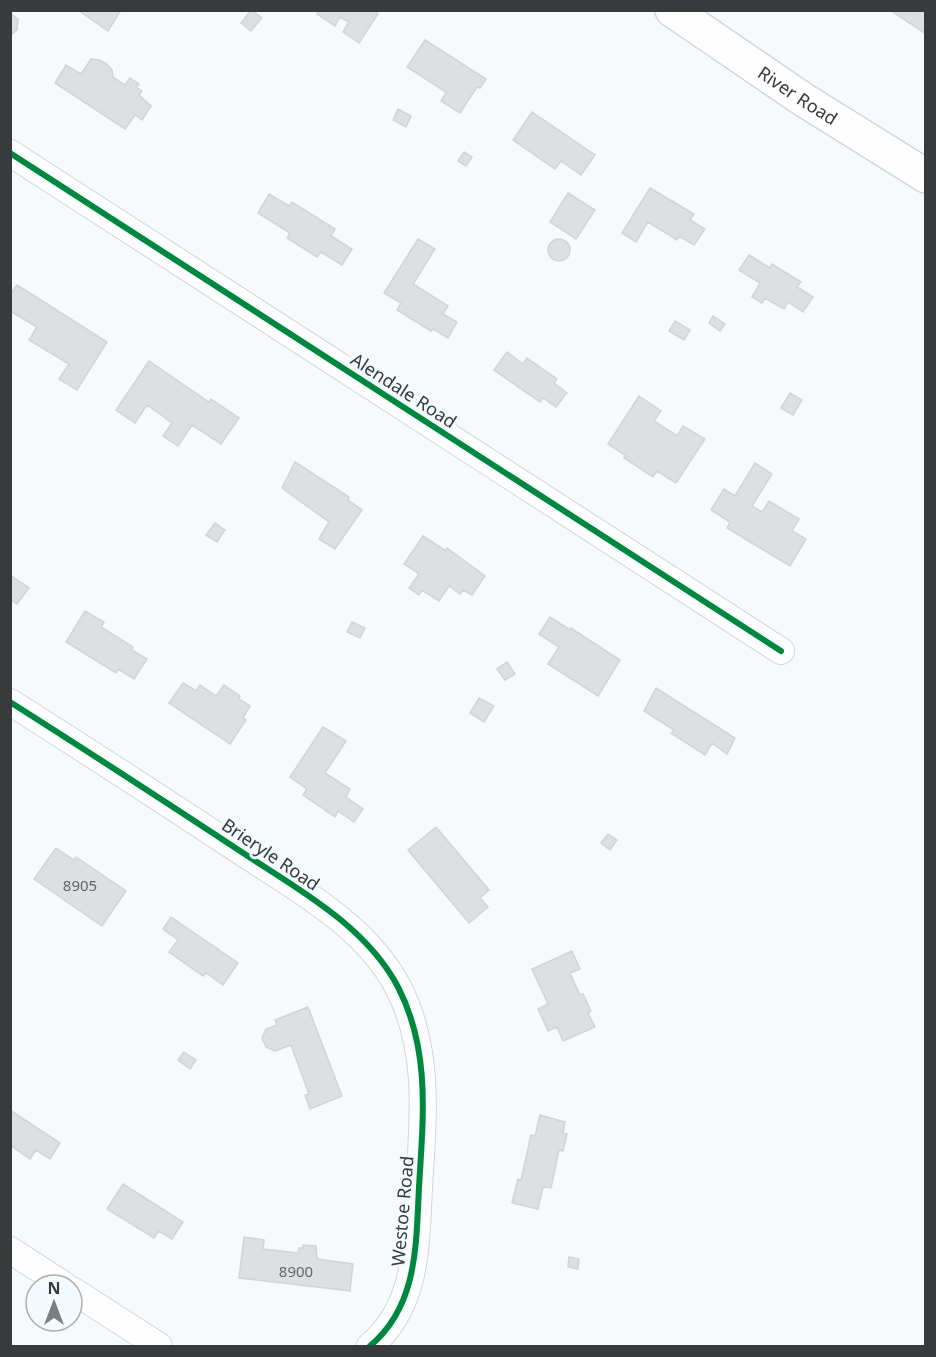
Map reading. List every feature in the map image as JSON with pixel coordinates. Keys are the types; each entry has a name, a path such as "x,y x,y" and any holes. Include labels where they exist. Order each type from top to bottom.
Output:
{"main road":[{"name":"River Road","path":"672,10 804,100 926,176"}],"street":[{"name":"Alendale Road","path":"10,153 782,651"},
{"name":"Brieryle Road","path":"10,702 154,794 337,917 371,949 398,987 409,1013 422,1062 424,1101"},
{"name":"Westoe Road","path":"370,1347 385,1331 411,1282 416,1244 424,1101"},
{"path":"10,1251 45,1273"},
{"path":"84,1298 159,1347"}],"building":[{"path":"78,10 121,10 108,31"},
{"path":"251,10 262,18 251,31 241,23"},
{"path":"319,10 373,10 378,14 359,43 343,32 349,22 340,17 335,26 317,14"},
{"path":"890,10 926,10 926,34"},
{"path":"10,13 18,19 17,30 10,36"},
{"path":"425,40 486,79 480,88 477,87 460,113 441,101 446,92 407,67"},
{"path":"91,59 107,64 112,70 113,77 125,85 130,78 139,84 136,87 142,91 139,95 151,106 142,120 135,115 125,129 55,83 66,65 81,74"},
{"path":"398,109 411,116 406,127 393,120"},
{"path":"532,112 595,155 581,175 561,161 555,169 513,140"},
{"path":"464,152 472,157 466,166 458,161"},
{"path":"650,188 694,214 690,220 705,229 694,245 679,236 677,240 648,222 636,242 622,233"},
{"path":"568,193 595,210 576,239 550,222"},
{"path":"269,194 289,206 292,202 335,229 331,236 352,249 342,265 321,252 317,257 287,238 290,233 258,213"},
{"path":"418,239 435,249 413,284 448,306 443,314 457,322 448,338 433,329 431,331 397,310 401,303 384,293"},
{"path":"559,239 567,242 570,250 567,258 559,261 551,258 548,250 551,242"},
{"path":"749,255 770,268 772,264 801,282 797,287 813,297 803,312 788,302 784,309 765,298 762,303 752,297 760,283 739,270"},
{"path":"17,285 107,342 77,390 59,379 69,364 29,340 37,327 10,311 10,295"},
{"path":"713,316 725,324 720,331 709,323"},
{"path":"675,321 690,330 684,340 669,331"},
{"path":"507,352 523,364 527,358 557,379 554,383 567,393 556,407 543,398 540,402 494,370"},
{"path":"149,361 209,402 211,399 239,418 221,444 192,425 178,446 163,436 172,423 147,405 135,423 116,410"},
{"path":"790,393 802,400 793,415 781,408"},
{"path":"639,396 661,411 654,421 677,436 683,426 705,439 676,483 657,471 653,477 624,458 625,455 608,444"},
{"path":"295,462 349,497 348,500 362,510 335,549 319,539 329,522 282,488"},
{"path":"755,463 772,474 752,506 762,512 769,501 799,519 792,531 806,539 790,566 727,528 730,522 711,510 724,489 735,496"},
{"path":"215,523 225,530 217,542 206,535"},
{"path":"423,536 446,551 447,548 485,576 472,595 463,590 460,594 449,586 439,601 422,590 419,595 409,588 419,574 404,564"},
{"path":"10,575 29,588 17,604 10,599"},
{"path":"85,611 104,622 101,627 133,647 132,650 147,659 134,679 118,669 116,673 66,642"},
{"path":"550,617 620,660 598,696 548,664 559,647 539,634"},
{"path":"352,622 365,628 360,638 347,632"},
{"path":"507,662 515,674 505,680 497,669"},
{"path":"183,683 196,691 200,685 216,696 224,685 250,706 243,718 246,720 230,744 169,703"},
{"path":"656,688 735,738 727,754 712,743 705,755 671,733 674,730 644,711"},
{"path":"479,698 494,706 484,722 470,713"},
{"path":"323,727 346,741 325,773 350,789 346,797 363,809 354,822 338,811 335,817 303,795 307,789 290,777"},
{"path":"436,827 489,890 480,898 488,907 469,923 408,850"},
{"path":"608,834 617,840 610,850 601,843"},
{"path":"56,848 74,860 76,857 126,891 102,926 34,879"},
{"path":"171,917 238,963 223,985 206,973 203,976 169,952 178,940 163,929"},
{"path":"572,951 580,969 570,973 580,995 583,994 591,1011 588,1013 595,1027 563,1041 557,1027 548,1031 538,1009 548,1004 532,969"},
{"path":"308,1007 342,1096 310,1109 305,1095 309,1094 291,1045 275,1051 266,1047 262,1038 266,1029 277,1025 275,1020"},
{"path":"184,1052 196,1060 190,1069 178,1060"},
{"path":"10,1110 60,1143 50,1159 36,1150 30,1159 10,1145"},
{"path":"540,1115 565,1122 563,1133 567,1134 563,1151 559,1150 551,1188 543,1187 538,1209 512,1203 518,1179 521,1180 531,1135 535,1136"},
{"path":"123,1184 183,1222 172,1239 159,1231 154,1238 107,1209"},
{"path":"244,1237 264,1240 263,1249 298,1253 299,1248 303,1248 303,1245 316,1246 317,1259 353,1264 350,1291 239,1278"},
{"path":"569,1257 579,1259 578,1269 568,1267"}],"cycle path":[{"path":"10,153 781,651"},
{"path":"10,702 301,890 346,924 366,943 398,987 409,1011 420,1060 423,1111 417,1230 415,1252 406,1293 386,1330 370,1346"}]}
